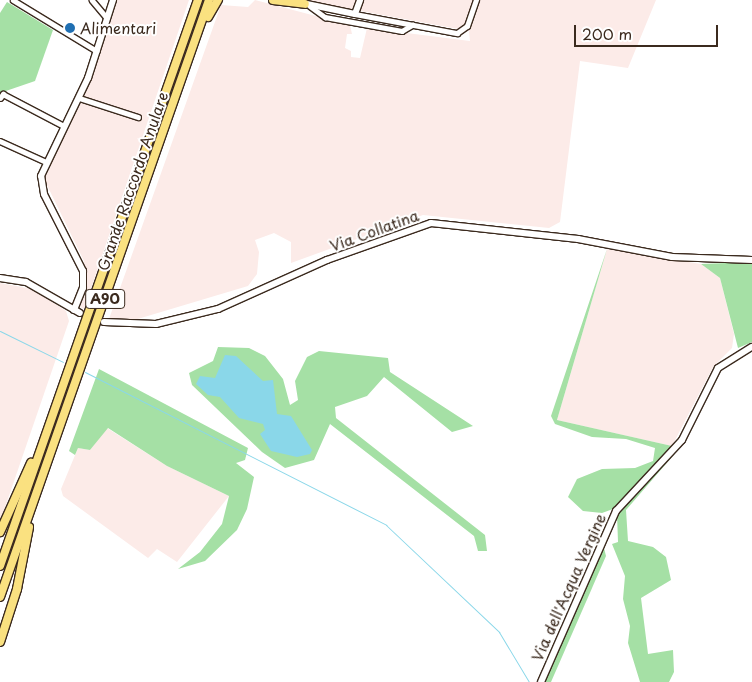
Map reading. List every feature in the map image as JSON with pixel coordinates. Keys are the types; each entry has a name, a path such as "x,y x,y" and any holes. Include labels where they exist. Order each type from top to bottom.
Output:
{"highway":[{"name":"Grande Raccordo Anulare","path":"0,566 190,23 196,0"},
{"name":"Grande Raccordo Anulare","path":"0,597 209,0"},
{"path":"190,55 218,0"},
{"path":"273,0 308,5"},
{"path":"0,532 42,443"},
{"path":"0,642 17,589 34,500"}],"street":[{"path":"12,0 97,51"},
{"path":"92,0 107,18"},
{"path":"0,278 26,282 77,312 83,288 83,271 44,194 41,176 46,162 79,98 97,51 113,0"},
{"path":"296,0 308,5 412,25 460,32 476,0"},
{"path":"355,14 360,0"},
{"path":"308,5 325,17 402,32 412,25"},
{"path":"0,98 3,94 64,126"},
{"path":"79,98 138,117"},
{"path":"0,141 46,162"},
{"name":"Via Collatina","path":"104,322 156,324 218,308 327,260 431,223 462,223 594,241 672,257 752,260"},
{"name":"Via dell'Acqua Vergine","path":"541,682 616,511 682,440 718,368 752,347"}],"shaded area":[{"path":"117,0 189,0 84,309 80,307 86,292 84,261 44,179 93,75"},
{"path":"255,0 350,25 352,34 347,34 345,48 351,51 351,57 360,58 367,28 470,41 469,31 301,0 656,0 628,68 580,61 560,222 549,228 423,215 291,263 291,242 274,233 255,240 259,252 257,274 248,286 131,321 109,319 221,5 248,7"},
{"path":"607,249 701,264 720,278 734,334 732,348 713,367 672,446 557,420"},
{"path":"0,283 32,289 66,311 69,321 0,522"},
{"path":"107,428 167,466 229,496 177,562 157,549 148,558 63,496 61,489 78,448 90,450"}],"green space":[{"path":"7,2 53,30 35,81 0,93 0,13"},
{"path":"607,249 557,420 672,446 613,509 602,513 583,511 568,497 577,479 602,469 635,468 653,461 655,448 626,439 592,437 555,424 551,416"},
{"path":"752,262 752,342 738,348 720,278 701,264"},
{"path":"218,347 249,348 265,356 283,379 290,405 298,400 295,381 307,357 319,351 388,358 390,372 473,426 452,432 384,377 367,396 335,407 336,418 485,535 487,551 478,551 474,536 330,424 314,460 285,468 262,452 192,385 189,373 213,361"},
{"path":"99,369 248,448 245,460 236,463 254,477 247,509 237,530 205,561 178,569 200,552 222,524 229,496 167,466 108,428 90,450 78,448 75,455 69,451"},
{"path":"678,450 626,510 628,541 653,547 666,557 671,580 641,598 648,654 673,650 674,672 669,682 640,682 628,643 630,626 623,599 625,576 612,544 618,542 617,515 628,500"},
{"path":"604,548 606,556 551,682 544,682"}],"water":[{"path":"225,355 236,356 263,381 273,380 277,414 291,416 312,450 310,454 297,457 271,451 260,434 265,430 263,424 239,418 220,397 208,395 196,384 200,376 215,378"}],"waterway":[{"path":"0,331 63,362"},
{"path":"85,372 386,525 499,632 529,682"}],"place":[{"name":"Alimentari","path":"70,28"}]}
